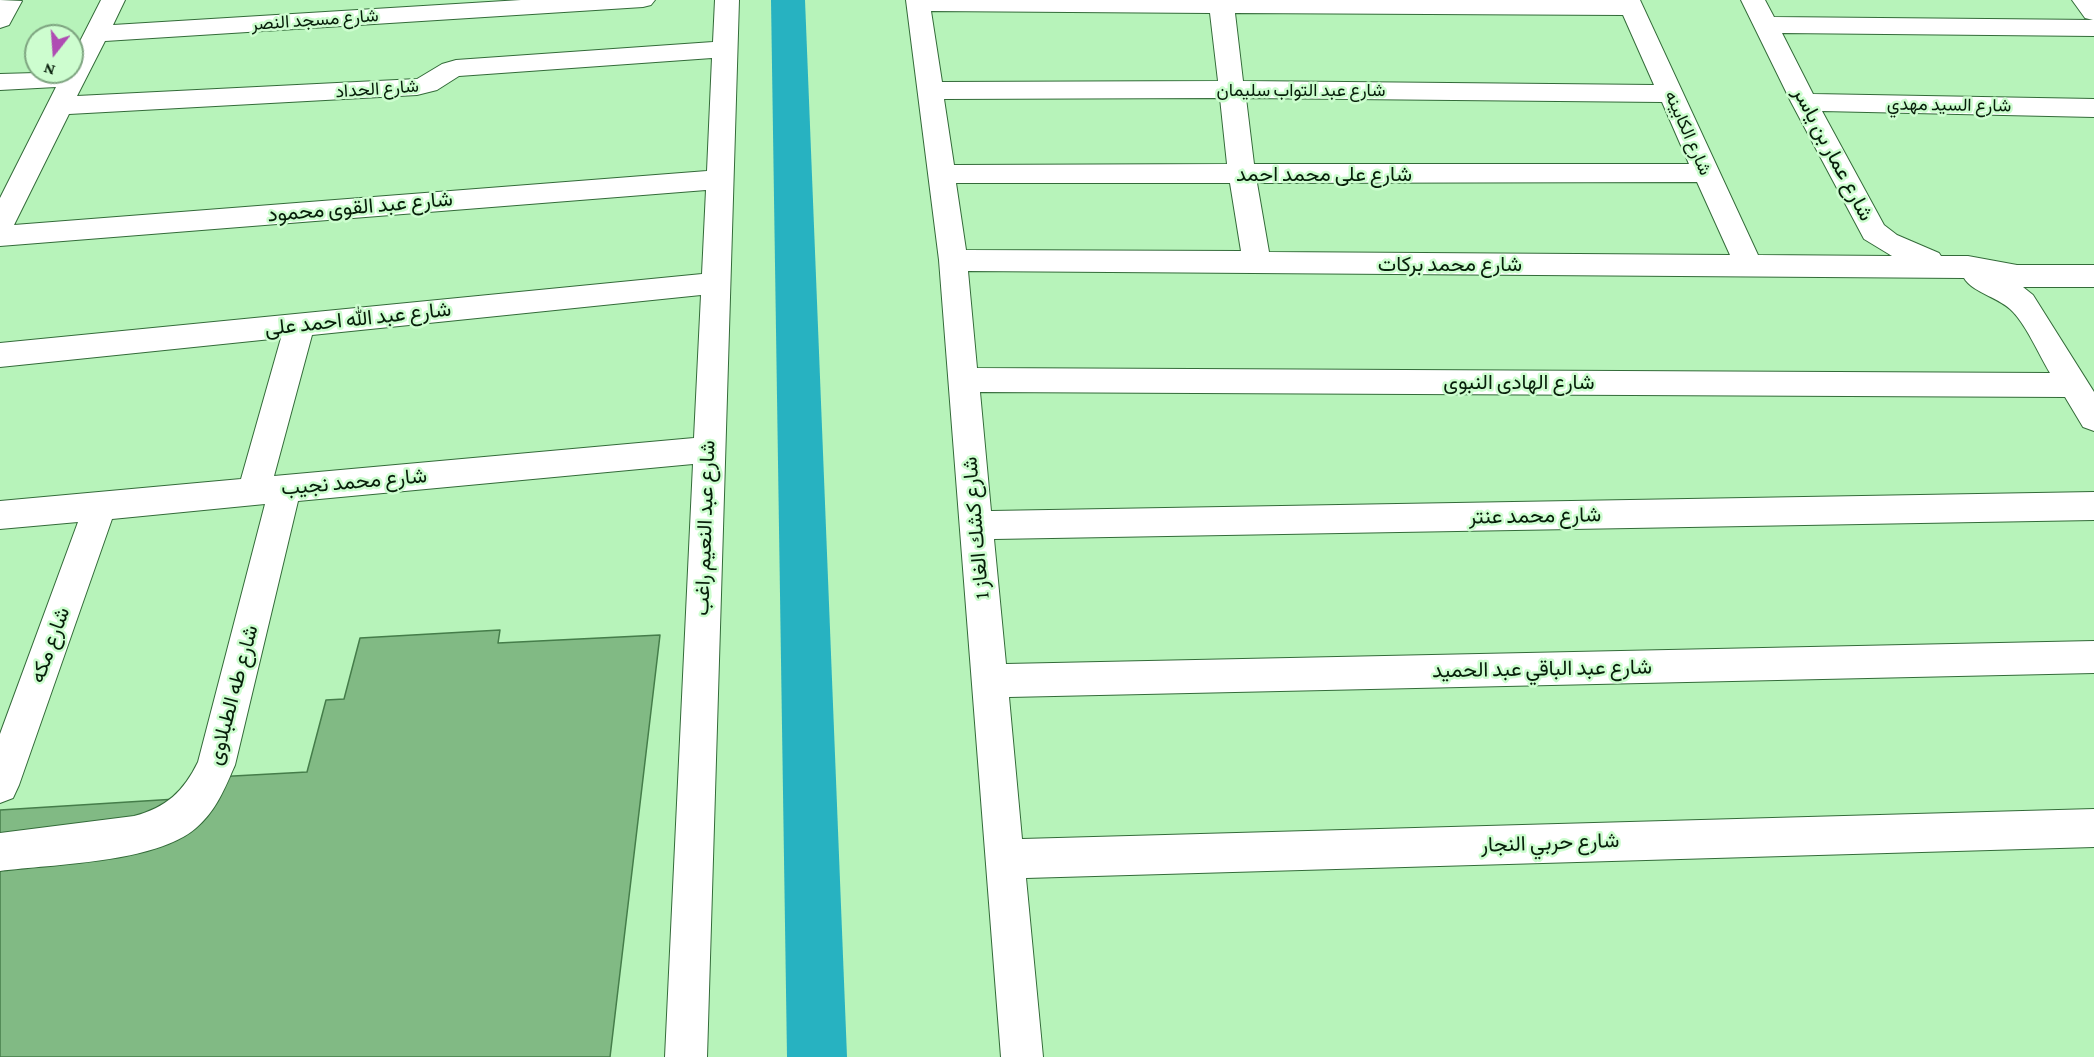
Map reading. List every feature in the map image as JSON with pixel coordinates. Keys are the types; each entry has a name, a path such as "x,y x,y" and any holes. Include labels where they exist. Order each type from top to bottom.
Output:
{"street":[{"path":"84,56 113,0"},
{"name":"شارع مسجد النصر","path":"95,34 643,0"},
{"name":"شارع عبد النعيم راغب","path":"686,1057 708,450 728,0"},
{"name":"شارع عمار بن ياسر","path":"1753,0 1804,102 1874,232 1887,242 2007,290 2022,303 2088,405"},
{"path":"918,1 1630,4"},
{"name":"شارع كشك الغاز 1","path":"918,1 953,260 1022,1057"},
{"path":"1221,2 1242,175 1257,264"},
{"name":"شارع الكابينه","path":"1630,4 1749,266"},
{"path":"1766,25 2091,12"},
{"name":"شارع الحداد","path":"59,106 417,87 433,83 446,72 456,68 725,49"},
{"path":"0,82 24,81"},
{"path":"0,225 70,84"},
{"name":"شارع عبد التواب سليمان","path":"930,91 1231,89 1671,94"},
{"name":"شارع السيد مهدي","path":"1804,102 2094,108"},
{"name":"شارع على محمد احمد","path":"942,174 1707,173"},
{"name":"شارع عبد القوى محمود","path":"0,236 720,178"},
{"name":"شارع محمد بركات","path":"953,260 1257,264 1947,266"},
{"path":"1947,266 1968,267 2017,276 2094,276"},
{"name":"شارع عبد الله احمد على","path":"0,355 715,283"},
{"name":"شارع طه الطبلاوى","path":"0,852 149,834 173,822 193,806 208,786 216,765 300,324"},
{"name":"شارع الهادى النبوى","path":"963,381 2088,405"},
{"name":"شارع محمد نجيب","path":"0,515 708,450"},
{"name":"شارع مكه","path":"0,785 100,505"},
{"name":"شارع محمد عنتر","path":"976,525 2094,506"},
{"name":"شارع عبد الباقي عبد الحميد","path":"990,681 2094,657"},
{"name":"شارع حربي النجار","path":"1005,859 2094,828"}],"building":[{"path":"500,630 498,643 660,635 610,1057 0,1057 0,810 208,797 215,777 307,772 326,700 344,699 360,638"}],"waterway":[{"path":"788,0 817,1057"}]}
